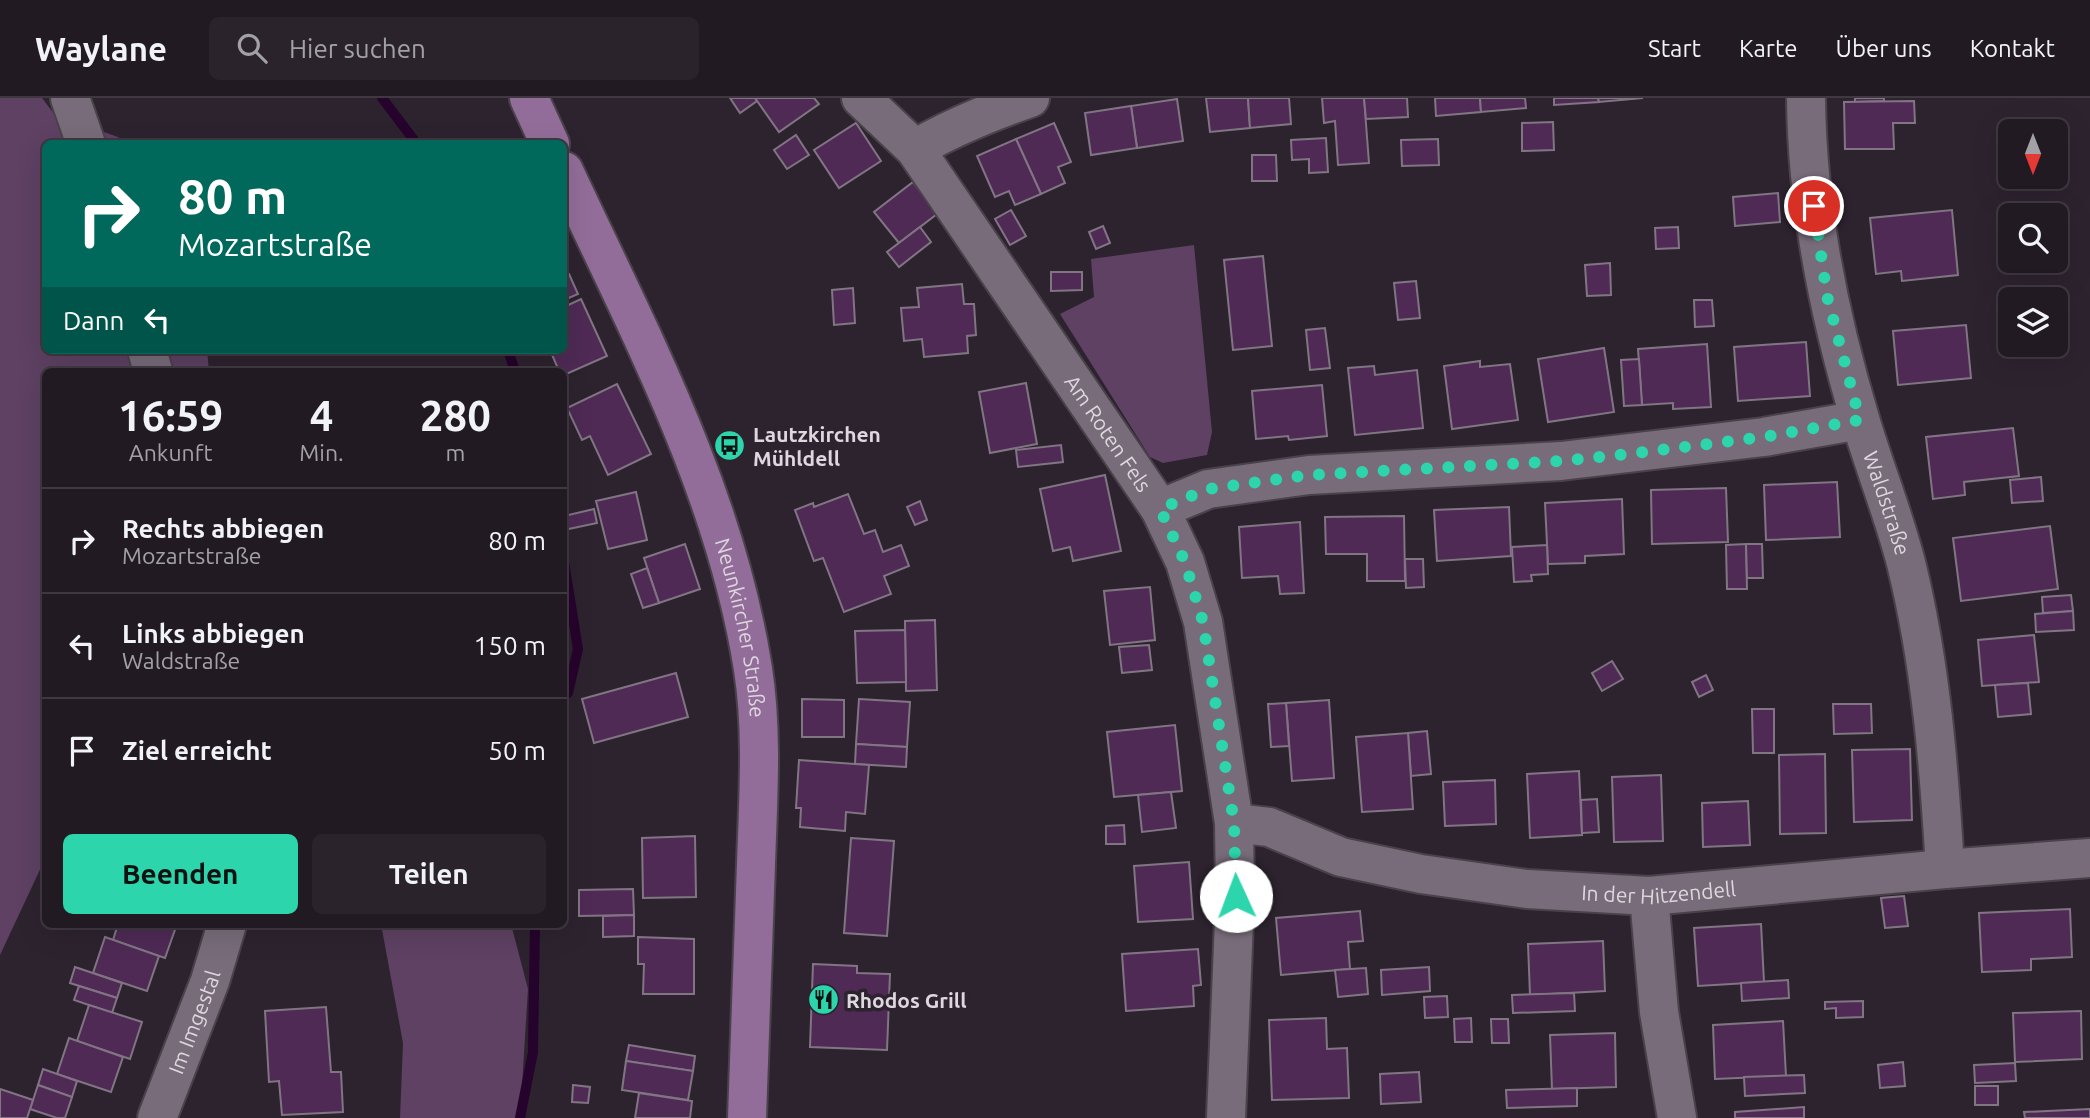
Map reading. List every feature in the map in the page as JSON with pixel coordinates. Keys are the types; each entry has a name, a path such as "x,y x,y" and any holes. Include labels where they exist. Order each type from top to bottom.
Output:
{"main road":[{"path":"529,98 548,140"},
{"name":"Neunkircher Straße","path":"567,177 699,469 723,536 753,670 758,770 747,1118"}],"street":[{"path":"70,98 85,140"},
{"name":"Am Roten Fels","path":"861,98 915,149 1160,509 1185,562 1203,622 1234,823 1236,896 1227,1118"},
{"path":"915,149 982,114 1030,98"},
{"name":"Waldstraße","path":"1806,98 1814,206 1827,296 1860,420 1905,561 1921,628 1933,709 1945,869"},
{"path":"1160,509 1208,489 1308,475 1561,461 1764,437 1860,420"},
{"name":"In der Hitzendell","path":"1234,823 1269,827 1341,857 1421,874 1527,889 1648,896 2090,858"},
{"path":"1648,896 1659,1012 1677,1118"},
{"name":"Im Imgestal","path":"157,1118 227,928"}],"shaded area":[{"path":"0,98 42,98 55,115 120,140 42,140 42,354 207,354 209,368 42,368 42,865 0,955"},
{"path":"1194,245 1212,432 1207,455 1163,463 1150,457 1060,314 1094,297 1091,259"},
{"path":"382,928 512,928 528,989 520,1118 400,1118 403,1043"}],"building":[{"path":"730,98 755,98 757,101 740,113"},
{"path":"755,98 814,98 819,104 779,132"},
{"path":"1206,98 1248,98 1250,128 1210,132"},
{"path":"1248,98 1289,98 1291,124 1250,128"},
{"path":"1322,98 1364,98 1369,163 1338,165 1335,121 1324,123"},
{"path":"1364,98 1407,98 1408,117 1366,119"},
{"path":"1435,98 1480,98 1481,112 1436,116"},
{"path":"1480,98 1525,98 1526,108 1481,112"},
{"path":"1554,98 1598,98 1599,102 1554,105"},
{"path":"1598,98 1643,98 1599,102"},
{"path":"1855,98 1884,98 1884,101 1855,102"},
{"path":"1177,99 1183,141 1137,148 1131,106"},
{"path":"1914,101 1915,123 1893,123 1894,149 1845,149 1844,102"},
{"path":"1131,106 1137,148 1091,155 1085,113"},
{"path":"1553,122 1554,150 1522,151 1522,123"},
{"path":"856,123 881,161 839,188 814,150"},
{"path":"1054,123 1071,162 1058,167 1065,183 1041,194 1016,139"},
{"path":"796,135 809,155 787,169 774,150"},
{"path":"1326,138 1328,172 1309,173 1309,159 1292,160 1291,140"},
{"path":"1016,139 1041,194 1015,205 1009,191 995,197 977,156"},
{"path":"1438,139 1439,165 1402,166 1401,140"},
{"path":"1252,155 1276,155 1277,181 1252,181"},
{"path":"913,182 937,214 899,243 874,212"},
{"path":"1778,193 1780,222 1735,226 1733,197"},
{"path":"1011,210 1026,236 1010,245 995,219"},
{"path":"1952,210 1958,275 1902,281 1901,271 1876,274 1870,218"},
{"path":"1103,226 1110,243 1096,249 1089,232"},
{"path":"920,227 931,242 899,267 887,252"},
{"path":"1678,227 1679,248 1656,249 1655,228"},
{"path":"1263,256 1272,346 1233,350 1224,260"},
{"path":"1610,263 1611,295 1587,296 1585,265"},
{"path":"1051,272 1082,272 1082,290 1051,291"},
{"path":"569,274 578,294 567,299"},
{"path":"1416,281 1420,318 1398,320 1394,283"},
{"path":"962,284 964,304 974,304 976,335 967,336 968,353 924,357 922,339 904,341 901,308 919,307 917,288"},
{"path":"853,288 855,323 834,325 832,290"},
{"path":"581,299 607,356 567,374 567,368 558,368 552,354 567,354 567,306"},
{"path":"1694,300 1712,300 1714,326 1695,327"},
{"path":"1966,325 1971,378 1898,385 1893,331"},
{"path":"1325,328 1330,368 1310,370 1306,330"},
{"path":"1806,342 1810,396 1738,401 1734,347"},
{"path":"1707,344 1711,407 1673,409 1673,403 1642,405 1638,349"},
{"path":"1604,348 1614,412 1548,422 1538,359"},
{"path":"1639,359 1642,405 1624,406 1621,360"},
{"path":"1480,361 1480,367 1510,364 1518,420 1452,429 1444,366"},
{"path":"1374,366 1375,375 1417,370 1423,428 1355,435 1348,368"},
{"path":"1026,383 1037,444 990,453 979,392"},
{"path":"617,384 651,454 608,475 590,436 582,440 567,408"},
{"path":"1322,385 1327,436 1289,440 1288,436 1256,439 1252,391"},
{"path":"2013,428 2019,476 1964,482 1965,495 1933,499 1926,437"},
{"path":"1061,445 1063,462 1018,467 1016,450"},
{"path":"1105,475 1121,551 1073,561 1070,547 1053,551 1040,489"},
{"path":"2041,477 2043,501 2012,503 2010,480"},
{"path":"1837,482 1840,537 1766,540 1764,485"},
{"path":"1726,488 1728,542 1652,544 1651,490"},
{"path":"636,492 647,540 608,549 596,501"},
{"path":"848,494 864,534 875,530 883,552 901,545 909,566 884,576 891,594 844,612 823,558 814,561 795,510 813,503 814,507"},
{"path":"1622,499 1624,554 1585,556 1585,563 1548,564 1545,503"},
{"path":"920,501 927,520 915,525 907,507"},
{"path":"1509,507 1511,556 1437,561 1434,510"},
{"path":"594,509 597,523 567,529 567,515"},
{"path":"1404,516 1405,581 1367,581 1367,554 1326,554 1325,517"},
{"path":"1300,522 1304,593 1280,594 1278,576 1242,578 1239,527"},
{"path":"2050,526 2058,589 1961,601 1953,538"},
{"path":"685,544 700,589 659,603 644,558"},
{"path":"1746,544 1747,589 1727,589 1726,545"},
{"path":"1746,544 1762,544 1763,578 1747,578"},
{"path":"1547,545 1548,574 1531,575 1532,581 1514,582 1512,547"},
{"path":"1405,559 1423,559 1424,587 1406,588"},
{"path":"647,568 659,603 643,608 631,574"},
{"path":"1150,587 1155,640 1110,645 1104,591"},
{"path":"2071,595 2073,611 2043,613 2042,597"},
{"path":"2073,611 2074,630 2036,632 2035,614"},
{"path":"935,620 937,690 906,691 905,621"},
{"path":"905,630 906,682 857,683 855,631"},
{"path":"2034,635 2039,682 1982,686 1978,640"},
{"path":"1149,645 1152,670 1122,673 1119,647"},
{"path":"1612,661 1623,679 1602,691 1592,673"},
{"path":"676,673 688,717 594,743 582,699"},
{"path":"1706,675 1713,690 1699,697 1692,682"},
{"path":"2028,683 2031,714 1998,717 1995,685"},
{"path":"802,699 844,700 844,737 802,737"},
{"path":"859,699 910,702 907,747 856,744"},
{"path":"1329,700 1334,778 1292,781 1286,703"},
{"path":"1286,703 1289,746 1271,747 1268,704"},
{"path":"1833,704 1871,704 1872,733 1834,734"},
{"path":"1752,709 1774,709 1774,753 1753,753"},
{"path":"1175,725 1182,791 1114,797 1107,732"},
{"path":"1427,731 1431,774 1411,776 1408,733"},
{"path":"1408,733 1413,809 1362,812 1356,737"},
{"path":"856,744 907,747 906,767 855,764"},
{"path":"1910,749 1912,820 1854,822 1852,750"},
{"path":"1825,754 1826,833 1780,834 1779,755"},
{"path":"799,760 869,765 865,814 846,812 845,831 800,827 801,808 796,808"},
{"path":"1579,771 1582,835 1530,838 1527,774"},
{"path":"1661,775 1663,841 1614,842 1612,777"},
{"path":"1495,780 1496,824 1445,826 1443,782"},
{"path":"1171,792 1176,828 1142,832 1138,795"},
{"path":"1597,799 1599,832 1582,833 1581,800"},
{"path":"1748,801 1750,845 1703,847 1702,803"},
{"path":"1124,825 1125,844 1106,844 1106,826"},
{"path":"695,836 696,897 643,898 642,838"},
{"path":"851,838 894,841 887,936 844,933"},
{"path":"1189,862 1193,919 1138,922 1134,866"},
{"path":"633,889 634,915 579,916 579,890"},
{"path":"1904,896 1908,926 1885,928 1881,898"},
{"path":"2070,909 2072,957 2031,959 2031,970 1982,972 1979,913"},
{"path":"1360,911 1363,941 1348,942 1350,969 1281,975 1276,918"},
{"path":"634,915 634,936 603,937 603,916"},
{"path":"1761,924 1764,982 1698,986 1694,928"},
{"path":"117,928 176,928 165,958 113,940"},
{"path":"105,937 159,956 147,991 93,973"},
{"path":"638,937 694,939 694,994 643,994 644,964 638,964"},
{"path":"1603,941 1605,991 1530,995 1528,944"},
{"path":"1198,949 1201,985 1193,986 1194,1006 1126,1011 1122,954"},
{"path":"813,964 857,966 857,973 890,974 887,1050 810,1047"},
{"path":"75,967 122,983 117,998 70,983"},
{"path":"1429,967 1430,991 1382,995 1381,970"},
{"path":"1366,968 1368,994 1338,997 1335,970"},
{"path":"1788,980 1789,998 1742,1001 1741,983"},
{"path":"79,986 117,998 112,1013 74,1000"},
{"path":"1574,993 1575,1011 1513,1013 1512,995"},
{"path":"1447,996 1448,1017 1425,1018 1424,997"},
{"path":"1863,1001 1863,1017 1836,1018 1836,1008 1825,1009 1825,1002"},
{"path":"89,1005 142,1022 130,1059 77,1041"},
{"path":"326,1007 331,1072 341,1072 343,1112 282,1115 279,1081 269,1082 265,1011"},
{"path":"2081,1011 2082,1059 2015,1062 2013,1013"},
{"path":"1326,1018 1327,1049 1347,1048 1349,1098 1272,1100 1269,1020"},
{"path":"1471,1018 1472,1042 1455,1042 1454,1019"},
{"path":"1491,1019 1508,1019 1509,1043 1492,1043"},
{"path":"1783,1021 1786,1076 1715,1079 1713,1025"},
{"path":"1615,1033 1616,1087 1552,1089 1550,1035"},
{"path":"69,1038 123,1057 111,1092 57,1074"},
{"path":"629,1045 695,1056 693,1071 626,1061"},
{"path":"626,1061 693,1071 688,1100 622,1090"},
{"path":"1903,1062 1905,1086 1880,1088 1878,1065"},
{"path":"2015,1063 2016,1081 1975,1083 1974,1065"},
{"path":"43,1069 77,1081 72,1097 38,1085"},
{"path":"1419,1072 1421,1102 1381,1104 1380,1074"},
{"path":"1804,1075 1805,1093 1745,1096 1744,1077"},
{"path":"38,1085 72,1097 65,1118 30,1109"},
{"path":"573,1085 590,1087 588,1103 572,1102"},
{"path":"1975,1086 1998,1086 1998,1105 1975,1105"},
{"path":"1577,1088 1577,1106 1507,1108 1506,1090"},
{"path":"0,1089 33,1100 27,1118 0,1118"},
{"path":"639,1093 692,1101 690,1118 635,1118"},
{"path":"1804,1107 1804,1118 1735,1118 1735,1112"},
{"path":"2090,1109 2090,1118 2025,1118 2024,1112"}],"waterway":[{"path":"382,98 414,140"},
{"path":"509,354 514,368"},
{"path":"567,581 578,649 568,693"},
{"path":"520,1118 533,1052 535,928"}],"place":[{"name":"Lautzkirchen Mühldell","path":"730,446"},
{"name":"Rhodos Grill","path":"823,1000"}],"route":[{"path":"1236,896 1234,823 1203,622 1185,562 1160,509 1208,489 1308,475 1561,461 1672,450 1860,420 1827,296 1814,206"}]}
